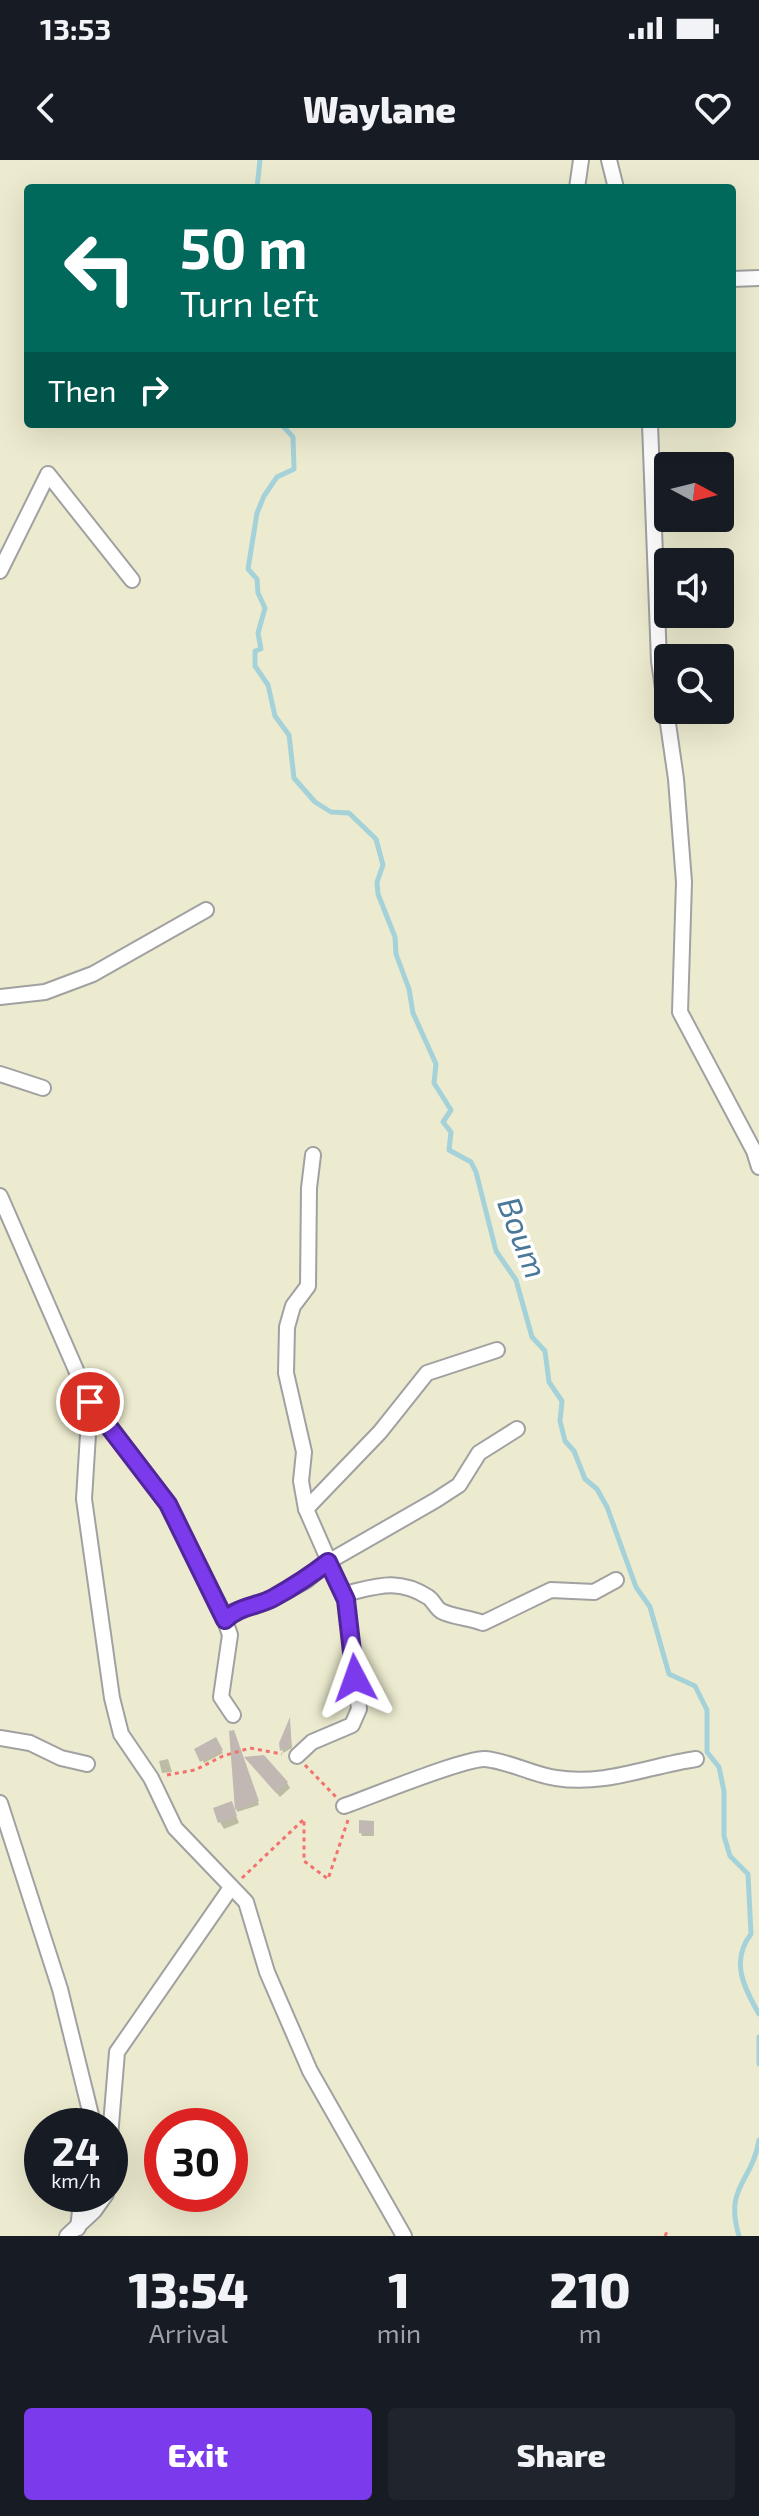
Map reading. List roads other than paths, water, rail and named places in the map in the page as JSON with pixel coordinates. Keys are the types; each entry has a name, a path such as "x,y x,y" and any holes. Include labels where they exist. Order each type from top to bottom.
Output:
{"street":[{"path":"578,184 581,160"},
{"path":"609,160 615,184"},
{"path":"736,279 759,278"},
{"path":"650,428 659,661 676,779 684,882 680,1012 748,1139 759,1167"},
{"path":"0,571 48,474 132,580"},
{"path":"0,997 45,992 93,974 206,910"},
{"path":"0,1074 43,1088"},
{"path":"297,1756 312,1742 352,1725 359,1709 352,1632 344,1594 306,1509 301,1481 304,1452 286,1373 287,1327 293,1306 308,1286 313,1155"},
{"path":"0,1196 90,1402 168,1504 225,1620 230,1635 221,1697 233,1715"},
{"path":"306,1509 380,1432 427,1373 497,1350"},
{"path":"90,1402 84,1499 112,1698 121,1734 151,1778 175,1828 230,1889 246,1902 261,1941 267,1972 310,2071 404,2236"},
{"path":"225,1620 234,1611 270,1600 307,1580 328,1562 459,1485 479,1453 517,1429"},
{"path":"344,1594 370,1585 400,1587 431,1598 441,1610 483,1623 542,1592 594,1592 616,1580"},
{"path":"0,1738 30,1743 61,1758 87,1764"},
{"path":"344,1806 483,1759 555,1778 589,1780 618,1779 656,1765 696,1759"},
{"path":"0,1803 60,1989 89,2108"},
{"path":"112,2108 117,2052 230,1889"},
{"path":"67,2236 93,2212"}],"waterway":[{"name":"Boum","path":"257,184 260,160"},
{"name":"Boum","path":"285,428 293,437 294,469 277,477 264,496 257,513 248,569 257,579 258,593 265,608 258,633 261,649 255,651 255,666 268,685 275,716 289,735 294,778 315,802 331,812 349,813 376,839 383,865 377,882 378,894 395,937 396,954 409,989 413,1013 436,1064 434,1083 451,1110 443,1122 451,1132 449,1150 471,1162 476,1172 496,1251 516,1280 532,1337 545,1351 549,1382 562,1401 560,1421 565,1441 574,1451 585,1479 597,1489 607,1507 636,1587 650,1607 669,1674 695,1686 707,1710 707,1752 719,1767 724,1791 724,1836 730,1856 748,1874 751,1934 741,1954 740,1964 744,1984 759,2014"},
{"name":"Boum","path":"759,2037 759,2064"},
{"name":"Boum","path":"739,2236 735,2219 737,2195 756,2154 759,2140"}]}
